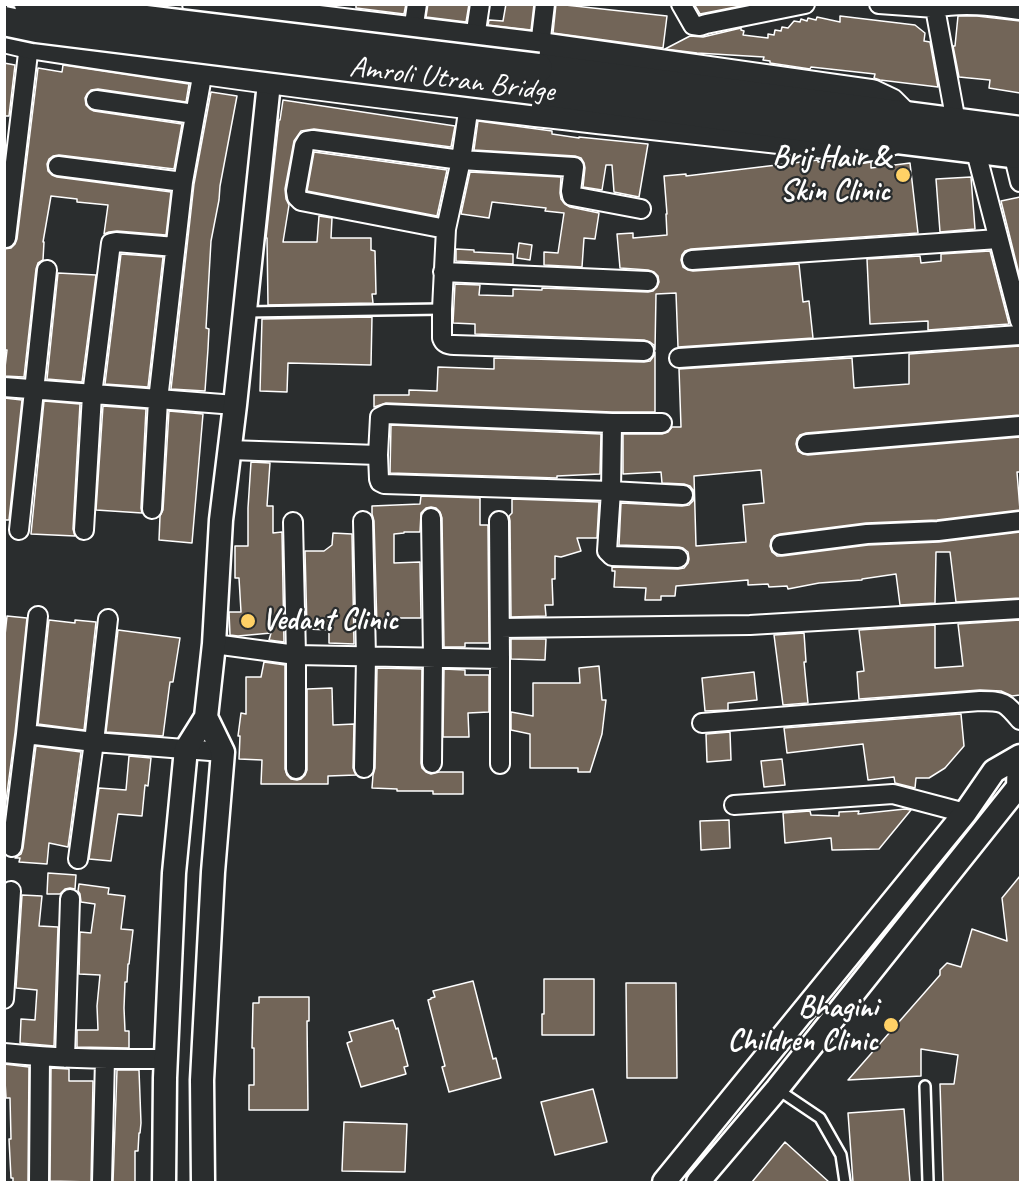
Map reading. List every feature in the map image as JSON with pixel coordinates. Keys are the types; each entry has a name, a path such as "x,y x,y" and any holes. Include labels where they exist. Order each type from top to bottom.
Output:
{"main road":[{"name":"Amroli Utran Bridge","path":"29,4 537,68 902,128"},
{"path":"196,4 348,13 413,31 475,38 537,68 872,93 891,102 902,128"},
{"name":"Amroli Utran Bridge","path":"4,21 37,28 234,54 537,68"},
{"path":"4,39 29,45 269,80 861,149 879,146 902,128 956,122 1018,146"},
{"path":"902,128 975,148 1018,146"}],"street":[{"path":"413,31 417,4"},
{"path":"475,38 480,4"},
{"path":"537,68 545,4"},
{"path":"681,4 693,25 700,26 805,4"},
{"path":"879,4 983,5 1018,8"},
{"path":"945,6 956,122"},
{"path":"164,1182 174,873 186,749 206,717 214,644 220,520 235,405 269,80 280,10"},
{"path":"6,238 29,45"},
{"path":"152,509 158,400 183,182 203,71"},
{"path":"96,100 194,114"},
{"path":"469,105 461,160 446,229 442,309 442,338 444,341 448,345 644,351"},
{"path":"446,229 301,201 296,191 304,146 307,141 461,160 574,167 572,196 641,209"},
{"path":"1018,146 1020,182"},
{"path":"975,148 1020,321"},
{"path":"58,166 183,182"},
{"path":"692,260 998,239"},
{"path":"84,530 92,395 111,243 176,247"},
{"path":"19,530 47,270"},
{"path":"443,272 648,281"},
{"path":"679,358 1020,335"},
{"path":"4,387 235,405"},
{"path":"662,423 386,414 380,417 379,478 384,484 683,495"},
{"path":"612,423 611,491 606,550 610,555 678,558"},
{"path":"807,444 1020,426"},
{"path":"229,450 378,455"},
{"path":"431,518 432,763"},
{"path":"363,521 366,657 364,768"},
{"path":"499,521 500,765"},
{"path":"781,545 867,534 938,531 1020,521"},
{"path":"293,522 296,769"},
{"path":"500,628 750,625 1020,609"},
{"path":"12,847 38,616"},
{"path":"78,860 108,619"},
{"path":"214,644 296,655 500,659"},
{"path":"702,723 990,701 1000,701 1010,708 1020,720"},
{"path":"203,1182 202,1080 213,872 224,752 206,717"},
{"path":"26,734 94,742 224,752"},
{"path":"1019,757 1018,787 700,1182 670,1174 965,813 994,771 1019,757"},
{"path":"734,805 893,794 965,813"},
{"path":"4,999 10,891"},
{"path":"64,1058 70,899"},
{"path":"4,1053 40,1058 105,1059 166,1068 202,1080"},
{"path":"39,1182 40,1058"},
{"path":"102,1182 105,1059"}],"lane":[{"path":"245,312 442,309"},
{"path":"925,1086 928,1182"},
{"path":"777,1089 820,1118 841,1155 845,1182"}],"building":[{"path":"356,4 406,4 404,14 356,8"},
{"path":"428,4 469,4 466,22 426,17"},
{"path":"506,4 534,4 531,30 488,25 489,20 503,21"},
{"path":"556,4 667,16 663,48 553,33"},
{"path":"694,4 741,4 741,6 700,14"},
{"path":"840,16 915,25 925,33 924,41 930,42 938,87 880,80 874,78 875,74 770,63 770,61 763,60 764,57 665,49 690,36 703,37 741,28 744,31 743,35 768,38 768,34 774,35 775,30 781,31 782,27 788,28 794,21 800,22 801,19 807,21 808,18 816,20 817,17 840,22"},
{"path":"958,16 1020,21 1020,93 989,88 990,80 959,77 953,46 955,46"},
{"path":"4,63 15,65 9,116 4,116"},
{"path":"63,65 189,84 186,102 98,89 91,90 85,98 86,105 94,111 182,124 174,169 59,155 49,159 47,164 48,171 57,177 171,192 166,235 117,231 104,234 108,205 77,202 77,199 51,196 43,242 43,260 38,263 36,269 24,377 4,376 7,350 4,350 4,249 11,248 17,239 38,68 62,72"},
{"path":"211,92 237,96 211,241 205,391 171,389 194,184"},
{"path":"283,100 455,126 451,147 314,129 301,131 294,141 285,189 289,205 283,242 317,242 319,216 332,218 331,238 371,238 371,250 375,251 376,294 372,294 373,303 268,305 266,238"},
{"path":"478,121 552,131 552,134 579,138 648,144 639,197 614,192 612,165 606,165 602,190 583,187 584,163 581,158 575,156 474,150"},
{"path":"314,152 447,170 437,216 307,191"},
{"path":"818,160 818,162 859,164 871,162 871,168 910,163 918,233 691,249 685,251 681,260 683,267 693,271 799,264 803,302 809,301 813,338 678,347 676,293 656,294 655,350 654,345 644,340 475,334 475,324 453,323 455,284 480,285 479,295 513,296 513,289 542,290 542,288 653,291 659,282 654,272 620,268 617,234 633,233 633,238 667,235 664,176 686,174 686,176"},
{"path":"470,172 561,177 560,193 565,204 599,213 595,239 584,238 582,267 544,265 544,252 558,253 564,213 545,211 546,208 492,202 489,218 461,214"},
{"path":"971,177 975,229 940,232 936,179"},
{"path":"1020,197 1020,278 1001,201"},
{"path":"519,243 532,245 530,260 517,258"},
{"path":"456,249 513,254 513,264 456,261"},
{"path":"990,251 1009,324 928,330 928,321 870,324 867,259 920,256 921,263 941,261 941,254"},
{"path":"121,254 163,257 148,387 105,384"},
{"path":"58,273 96,275 82,382 47,379"},
{"path":"372,317 371,365 288,363 287,392 260,391 262,319"},
{"path":"1020,346 1020,415 806,433 797,439 798,451 808,455 1020,437 1020,472 1017,472 1020,510 937,520 866,523 780,534 771,540 772,552 777,556 782,556 868,545 939,542 1020,532 1020,598 956,602 950,552 936,552 935,603 900,605 896,574 788,589 787,586 769,587 768,584 748,585 748,580 676,586 675,596 661,596 661,600 645,600 646,588 614,587 615,571 612,571 612,567 678,569 684,568 688,563 688,552 683,548 619,545 621,503 682,506 689,505 693,501 693,490 690,486 662,483 661,472 623,474 623,434 662,434 668,432 672,427 681,427 679,369 852,358 854,388 909,384 909,354","holes":["761,470 764,503 743,505 746,542 696,546 694,476"]},
{"path":"655,352 655,412 386,403 374,407 374,395 409,395 409,390 437,391 438,367 494,369 494,358 644,362 650,361"},
{"path":"4,398 22,400 9,520 4,520"},
{"path":"44,401 80,404 73,529 75,536 31,534"},
{"path":"103,406 146,409 142,513 96,510"},
{"path":"169,411 203,414 192,543 159,540"},
{"path":"391,425 601,434 600,474 557,476 557,478 390,473"},
{"path":"251,462 270,463 267,506 273,506 273,533 282,532 284,642 269,640 271,633 230,635 229,612 241,612 239,578 235,578 235,546 248,546"},
{"path":"421,496 480,498 480,525 488,525 489,643 465,643 465,647 444,647 442,518 436,508 431,507 421,513 420,532 394,534 394,563 420,562 421,618 395,618 395,627 377,628 372,506 420,504"},
{"path":"512,499 599,502 597,538 577,538 581,551 561,557 555,556 555,579 552,579 553,605 545,605 546,616 511,617 509,516 512,513"},
{"path":"333,533 352,534 354,644 329,643 329,630 307,629 305,551 324,551 332,545"},
{"path":"7,616 27,618 4,816 4,645"},
{"path":"49,620 75,623 75,620 96,622 84,730 38,724"},
{"path":"1020,620 1020,695 1012,696 1001,691 980,690 859,699 857,672 864,671 859,630 935,625 935,668 963,666 958,624"},
{"path":"118,630 180,638 173,682 170,682 163,736 106,732"},
{"path":"804,633 808,703 783,705 774,635"},
{"path":"511,639 546,639 545,660 511,659"},
{"path":"264,662 285,665 285,769 287,775 291,779 301,779 307,770 307,689 332,688 333,725 354,724 353,768 356,775 328,776 328,784 261,784 262,760 239,759 240,736 238,736 241,713 246,714 246,677 261,677"},
{"path":"599,666 602,700 606,700 602,734 590,772 578,772 578,768 530,768 530,734 511,730 511,712 533,716 533,683 580,683 579,668"},
{"path":"377,668 422,669 422,768 431,774 463,772 463,794 433,794 433,791 372,788 375,768"},
{"path":"444,669 465,670 465,675 489,675 489,712 468,713 469,737 443,737"},
{"path":"754,672 757,700 728,703 728,710 705,711 702,678"},
{"path":"961,714 964,746 945,768 929,778 916,778 915,788 895,783 894,777 868,780 863,744 787,753 784,728"},
{"path":"730,732 731,760 707,762 706,734"},
{"path":"36,746 81,752 68,847 49,843 47,864 19,862 20,858 15,858 21,854 23,848"},
{"path":"129,756 151,758 142,816 118,814 111,861 89,859 99,788 126,790"},
{"path":"782,759 785,785 764,787 761,761"},
{"path":"911,810 879,849 832,850 831,838 785,843 783,813 810,811 811,815 839,816 839,812 859,811 858,814"},
{"path":"729,820 730,848 701,850 700,821"},
{"path":"48,873 76,875 75,889 65,889 60,894 47,894"},
{"path":"1020,876 1020,1182 943,1182 940,1084 954,1084 958,1055 921,1049 921,1076 848,1080 940,975 940,970 947,963 961,967 972,929 1007,941 1002,898"},
{"path":"79,884 109,888 108,894 125,896 121,929 133,930 127,982 125,982 124,1008 125,1031 129,1031 129,1048 77,1047 77,1030 98,1030 97,1006 100,975 79,974 80,932 91,933 95,904 81,902"},
{"path":"22,895 42,896 39,926 58,927 54,1046 20,1043 21,1019 35,1020 37,990 16,988"},
{"path":"544,979 594,979 594,1035 542,1035"},
{"path":"473,981 493,1059 496,1058 501,1078 449,1092 442,1067 445,1066 428,1000 435,997 433,991"},
{"path":"626,983 676,983 677,1078 627,1078"},
{"path":"259,997 309,997 308,1110 249,1110 249,1085 254,1085 253,1003 259,1003"},
{"path":"393,1020 396,1029 398,1028 408,1066 404,1067 406,1074 361,1087 347,1043 352,1041 349,1032"},
{"path":"4,1064 29,1067 28,1182 13,1182 11,1178 10,1098 6,1098"},
{"path":"51,1068 69,1069 69,1081 93,1081 91,1182 50,1181"},
{"path":"117,1070 139,1070 141,1123 138,1151 135,1151 135,1182 113,1182"},
{"path":"593,1089 607,1142 555,1155 541,1102"},
{"path":"904,1109 910,1182 853,1182 848,1113"},
{"path":"344,1122 407,1124 405,1172 342,1171"},
{"path":"785,1142 829,1182 752,1182"}],"place":[{"name":"Brij Hair & Skin Clinic","path":"903,175"},
{"name":"Vedant Clinic","path":"248,621"},
{"name":"Bhagini Children Clinic","path":"891,1025"}]}
